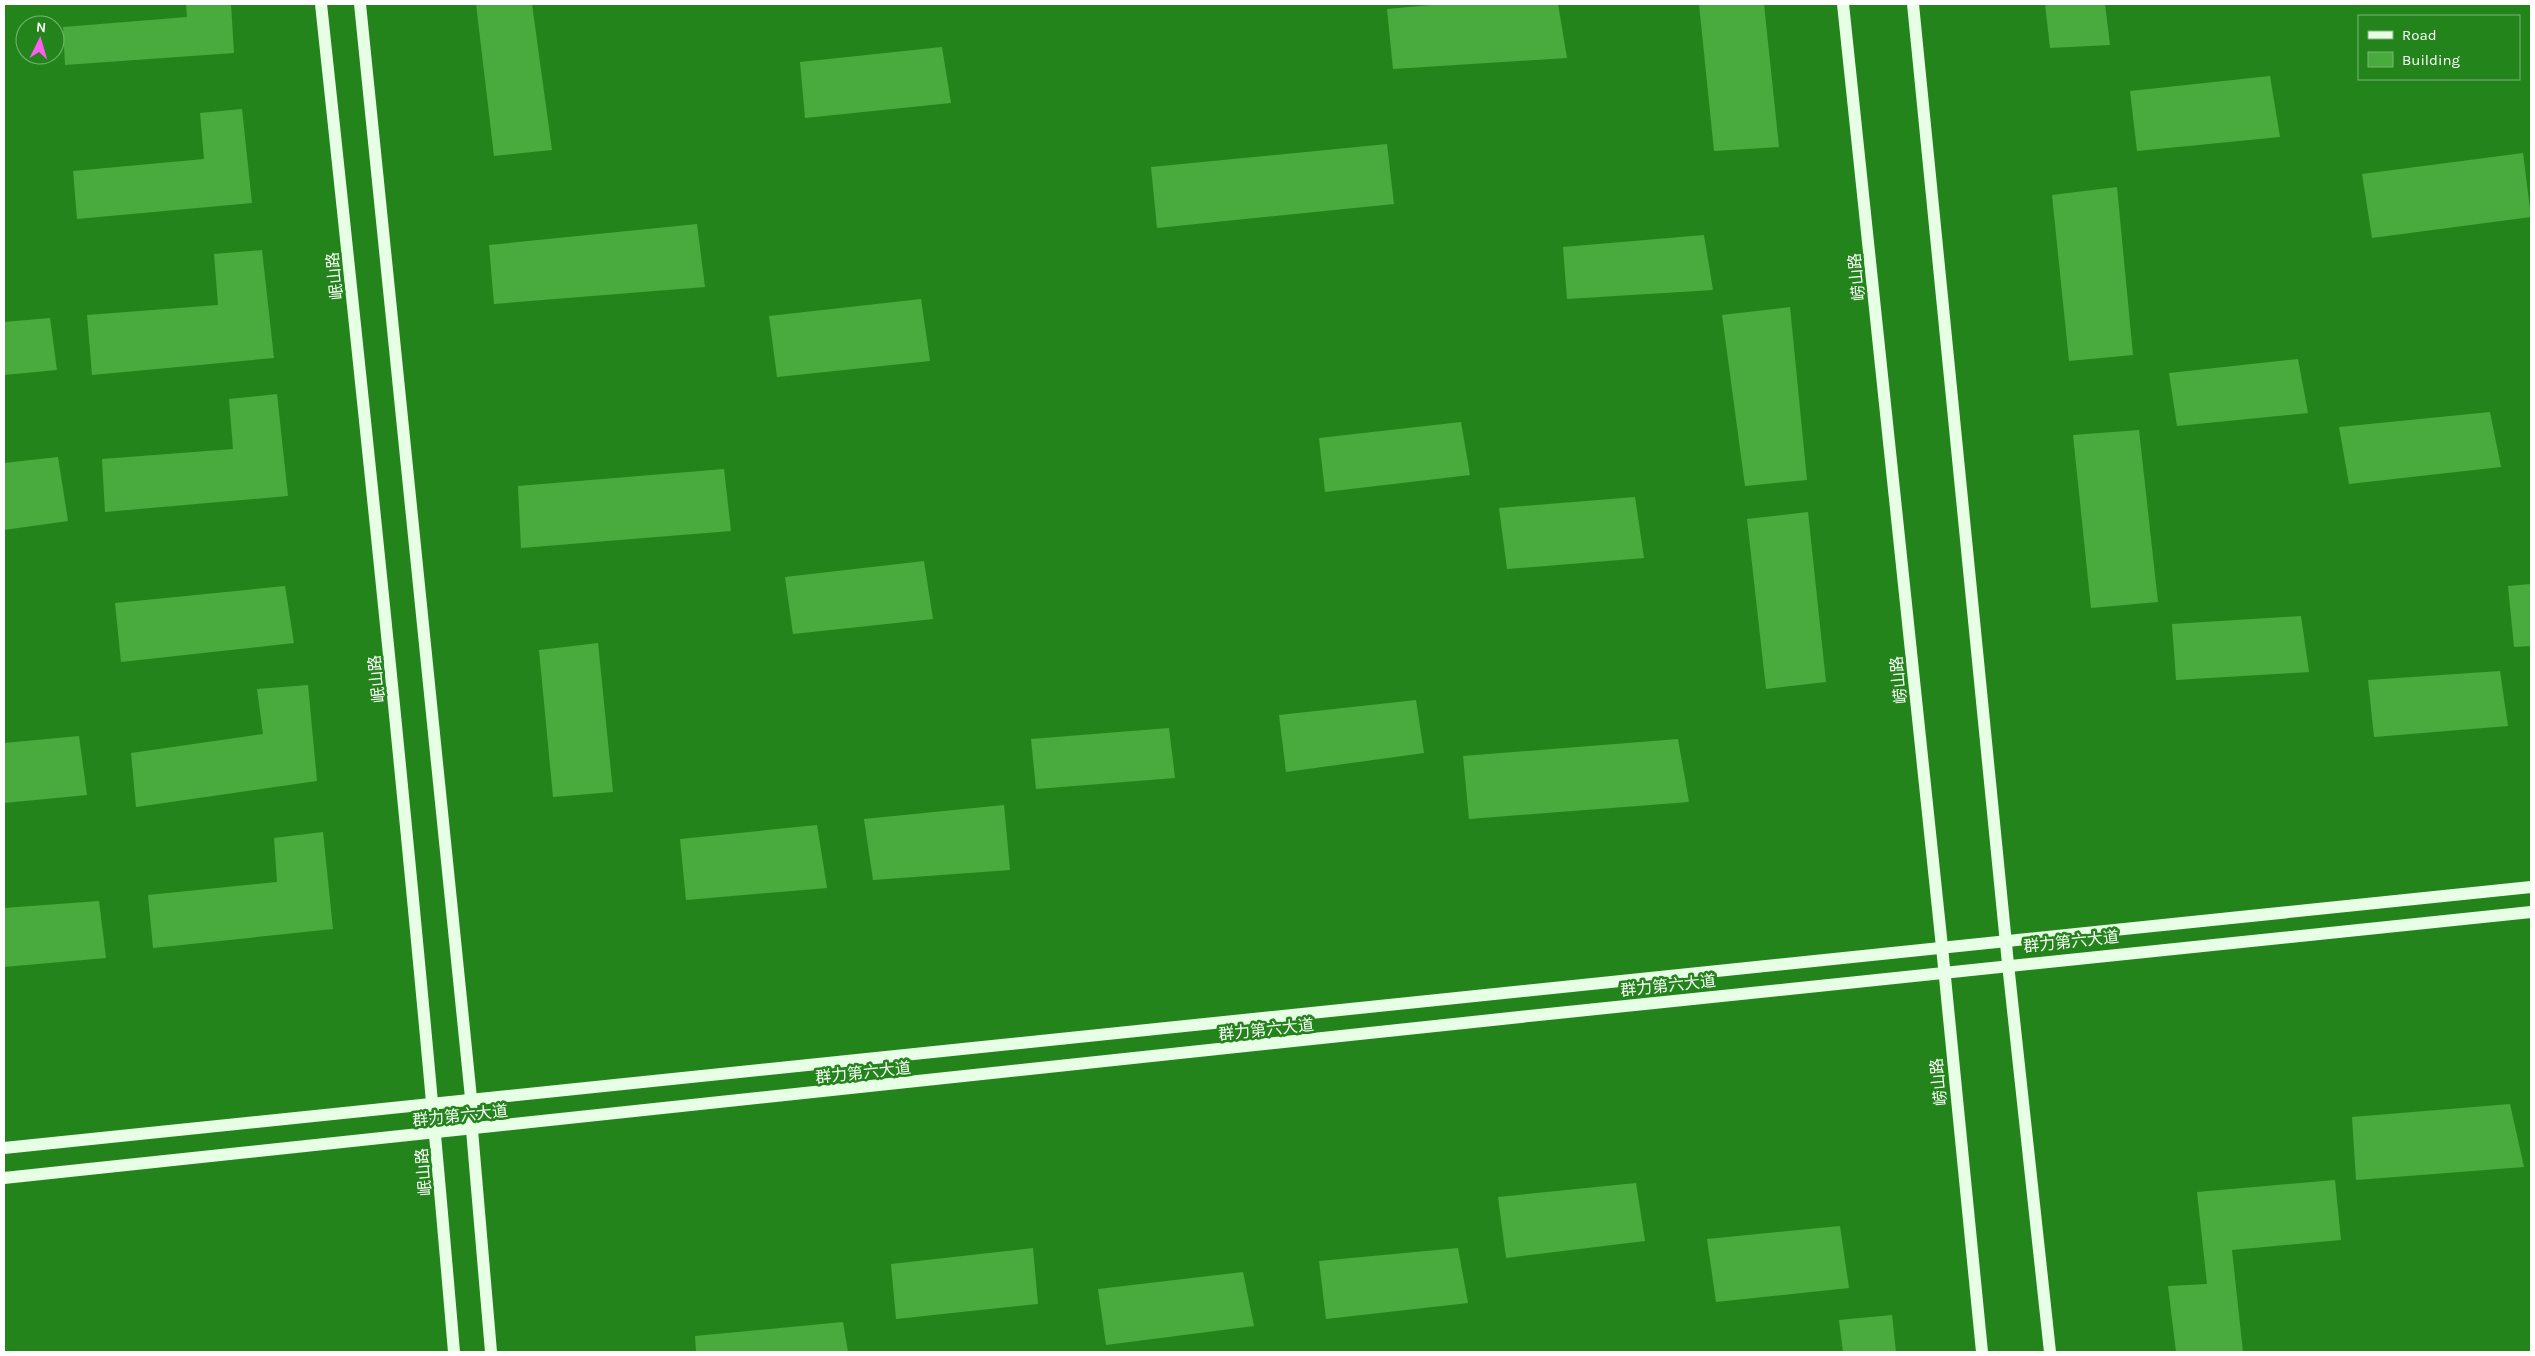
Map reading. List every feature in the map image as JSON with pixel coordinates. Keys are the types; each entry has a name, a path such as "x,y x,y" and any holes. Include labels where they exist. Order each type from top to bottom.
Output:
{"main road":[{"name":"岷山路","path":"321,4 376,519 436,1134 454,1352"},
{"path":"360,4 472,1098 472,1130 491,1352"},
{"name":"崂山路","path":"1843,4 1942,947 1982,1352"},
{"path":"1913,4 2008,964 2050,1352"},
{"name":"群力第六大道","path":"4,1148 472,1098 2531,887"},
{"name":"群力第六大道","path":"4,1178 436,1134 2008,964 2531,912"}],"building":[{"path":"186,4 231,4 234,53 65,65 65,27 187,17"},
{"path":"476,4 532,4 552,150 494,156"},
{"path":"1442,4 1558,4 1567,58 1393,69 1387,9"},
{"path":"1699,4 1764,4 1779,147 1714,151"},
{"path":"2045,4 2105,4 2110,45 2050,48"},
{"path":"942,47 951,103 805,118 800,62"},
{"path":"2270,76 2280,137 2137,151 2130,91"},
{"path":"242,109 252,203 77,219 73,171 204,159 200,113"},
{"path":"1387,144 1394,204 1157,228 1151,167"},
{"path":"2523,153 2531,217 2372,238 2362,174"},
{"path":"2117,187 2133,355 2069,361 2052,195"},
{"path":"697,224 705,287 494,304 489,245"},
{"path":"1704,235 1713,290 1567,299 1563,247"},
{"path":"262,250 274,358 92,375 87,315 218,305 214,254"},
{"path":"921,299 930,361 777,377 769,316"},
{"path":"1790,307 1807,480 1745,486 1722,315"},
{"path":"50,318 57,370 4,375 4,322"},
{"path":"2298,359 2308,413 2177,426 2169,373"},
{"path":"277,394 288,496 105,512 102,459 233,449 229,399"},
{"path":"2490,412 2501,467 2349,484 2339,427"},
{"path":"1461,422 1470,475 1325,492 1319,438"},
{"path":"2139,430 2158,602 2091,608 2073,435"},
{"path":"58,457 68,521 4,530 4,463"},
{"path":"724,469 731,531 521,548 518,486"},
{"path":"1635,497 1644,558 1507,569 1499,508"},
{"path":"1808,512 1826,682 1766,689 1747,519"},
{"path":"924,561 933,619 793,634 785,577"},
{"path":"2531,584 2531,646 2514,647 2508,586"},
{"path":"285,586 294,643 121,662 115,603"},
{"path":"2301,616 2309,672 2176,680 2172,624"},
{"path":"598,643 613,792 553,797 539,650"},
{"path":"2500,671 2508,726 2374,737 2368,680"},
{"path":"308,685 317,781 136,807 131,753 263,734 257,689"},
{"path":"1416,700 1424,753 1286,772 1279,715"},
{"path":"1169,728 1175,778 1036,789 1031,739"},
{"path":"79,736 87,795 4,803 4,743"},
{"path":"1678,739 1689,802 1469,819 1463,756"},
{"path":"1004,805 1010,870 873,880 864,819"},
{"path":"817,825 827,888 686,900 680,839"},
{"path":"323,832 333,929 153,948 148,895 277,882 274,838"},
{"path":"99,901 106,958 4,967 4,908"},
{"path":"2510,1104 2524,1167 2356,1180 2352,1117"},
{"path":"2335,1180 2341,1240 2232,1250 2243,1352 2176,1352 2168,1286 2207,1284 2197,1192"},
{"path":"1636,1183 1645,1241 1506,1258 1498,1197"},
{"path":"1840,1226 1849,1288 1716,1302 1707,1239"},
{"path":"1033,1248 1038,1304 896,1319 891,1264"},
{"path":"1458,1248 1468,1303 1326,1319 1319,1261"},
{"path":"1243,1272 1254,1326 1106,1345 1098,1289"},
{"path":"1892,1315 1896,1352 1843,1352 1839,1320"},
{"path":"843,1322 848,1352 696,1352 695,1336"}]}
